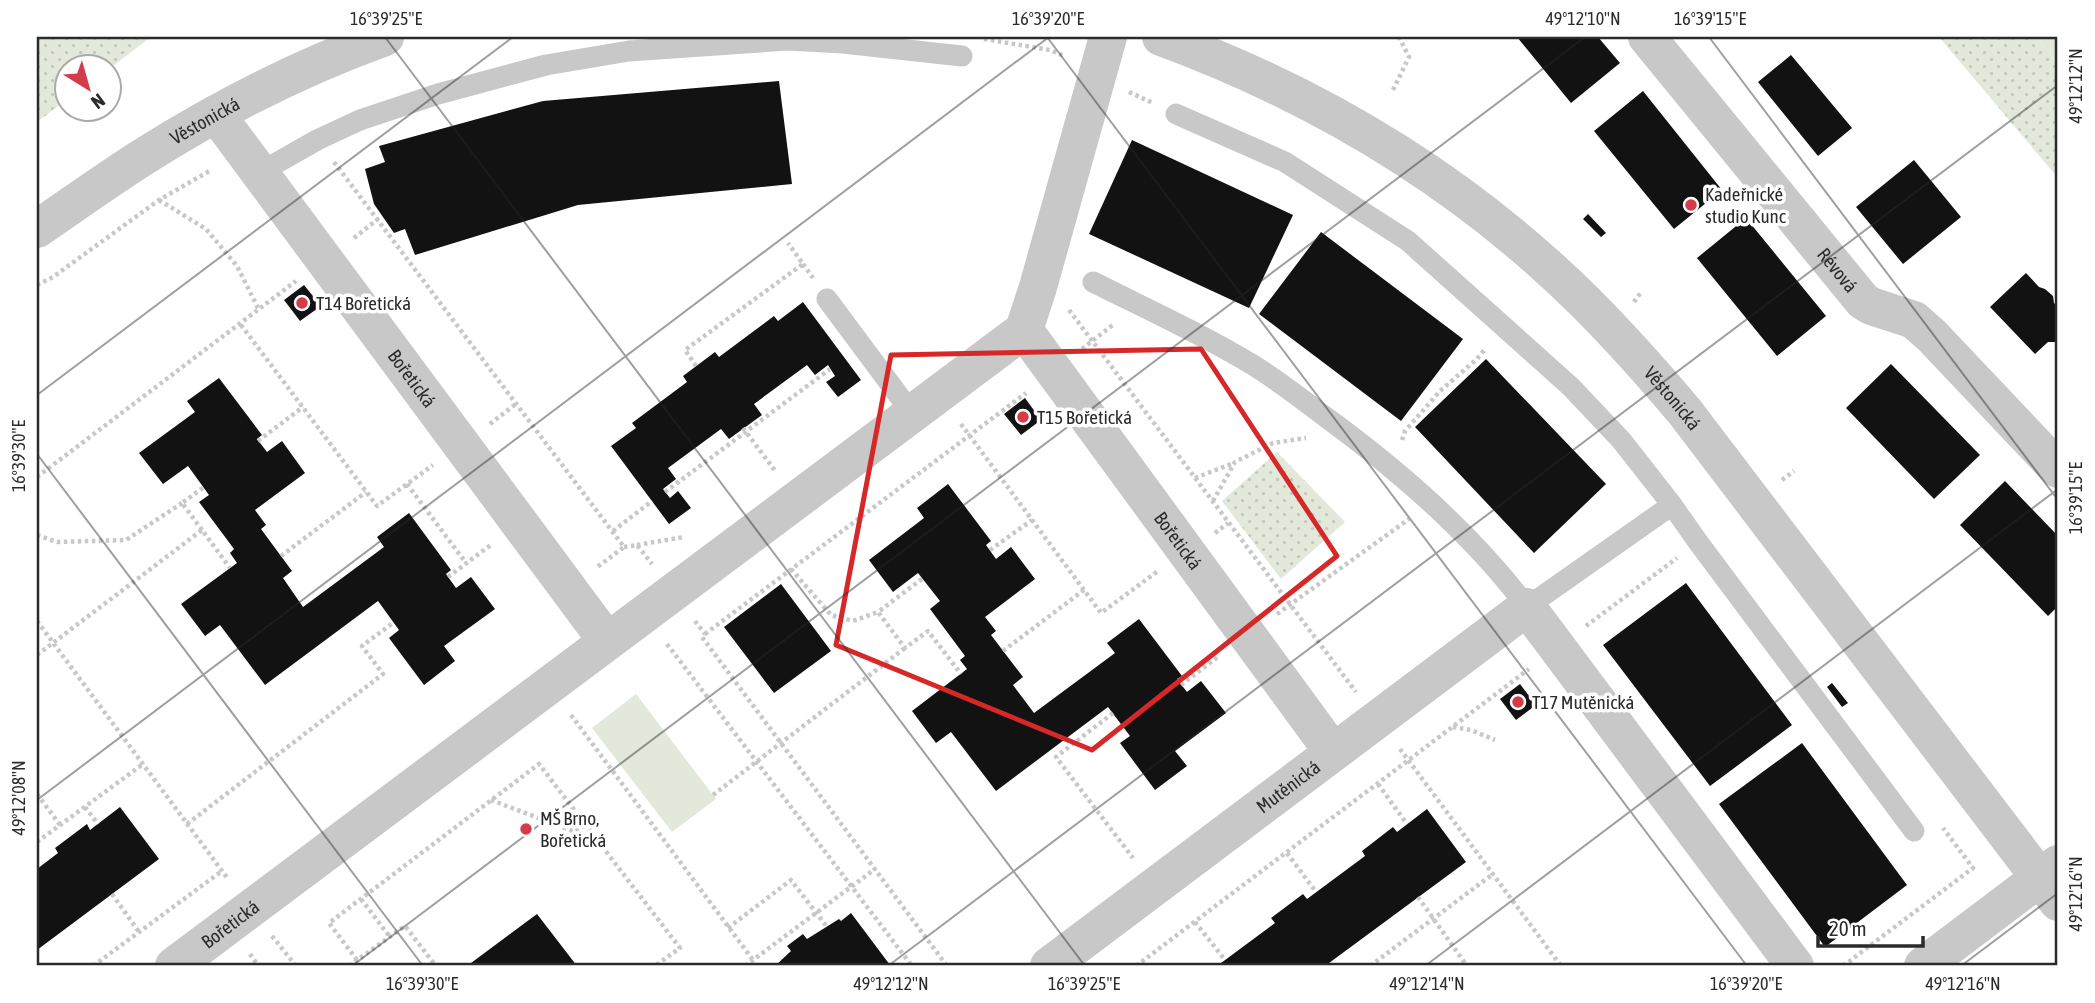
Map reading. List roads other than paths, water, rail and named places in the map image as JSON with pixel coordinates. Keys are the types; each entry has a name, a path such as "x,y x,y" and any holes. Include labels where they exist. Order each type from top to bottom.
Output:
{"street":[{"name":"Věstonická","path":"37,229 143,157 216,114 291,75 385,37"},
{"path":"1024,330 1108,37"},
{"name":"Věstonická","path":"1161,37 1263,78 1315,103 1377,139 1438,179 1489,218 1583,300 1643,362 1685,412 2052,881"},
{"name":"Révová","path":"1647,37 1863,301 1914,320 2058,468"},
{"name":"Bořetická","path":"216,114 607,641"},
{"name":"Bořetická","path":"186,963 607,641 1024,330 1333,752"},
{"path":"1527,607 1795,966"},
{"name":"Mutěnická","path":"1049,966 1527,607"},
{"path":"1923,966 2052,881"}],"lane":[{"path":"258,173 360,120 438,94 546,65 629,51 786,40 843,43 962,56"},
{"path":"1176,114 1285,162 1408,241 1571,387 1622,441 1672,505 1914,831"},
{"path":"1093,282 1252,365 1325,416 1425,497 1483,555 1527,607 1672,505"},
{"path":"827,299 924,403"}],"place":[{"name":"Kadeřnické studio Kunc","path":"1691,205"},
{"name":"T14 Bořetická","path":"302,303"},
{"name":"T15 Bořetická","path":"1023,417"},
{"name":"T17 Mutěnická","path":"1518,702"},
{"name":"MŠ Brno, Bořetická","path":"526,829"}]}
